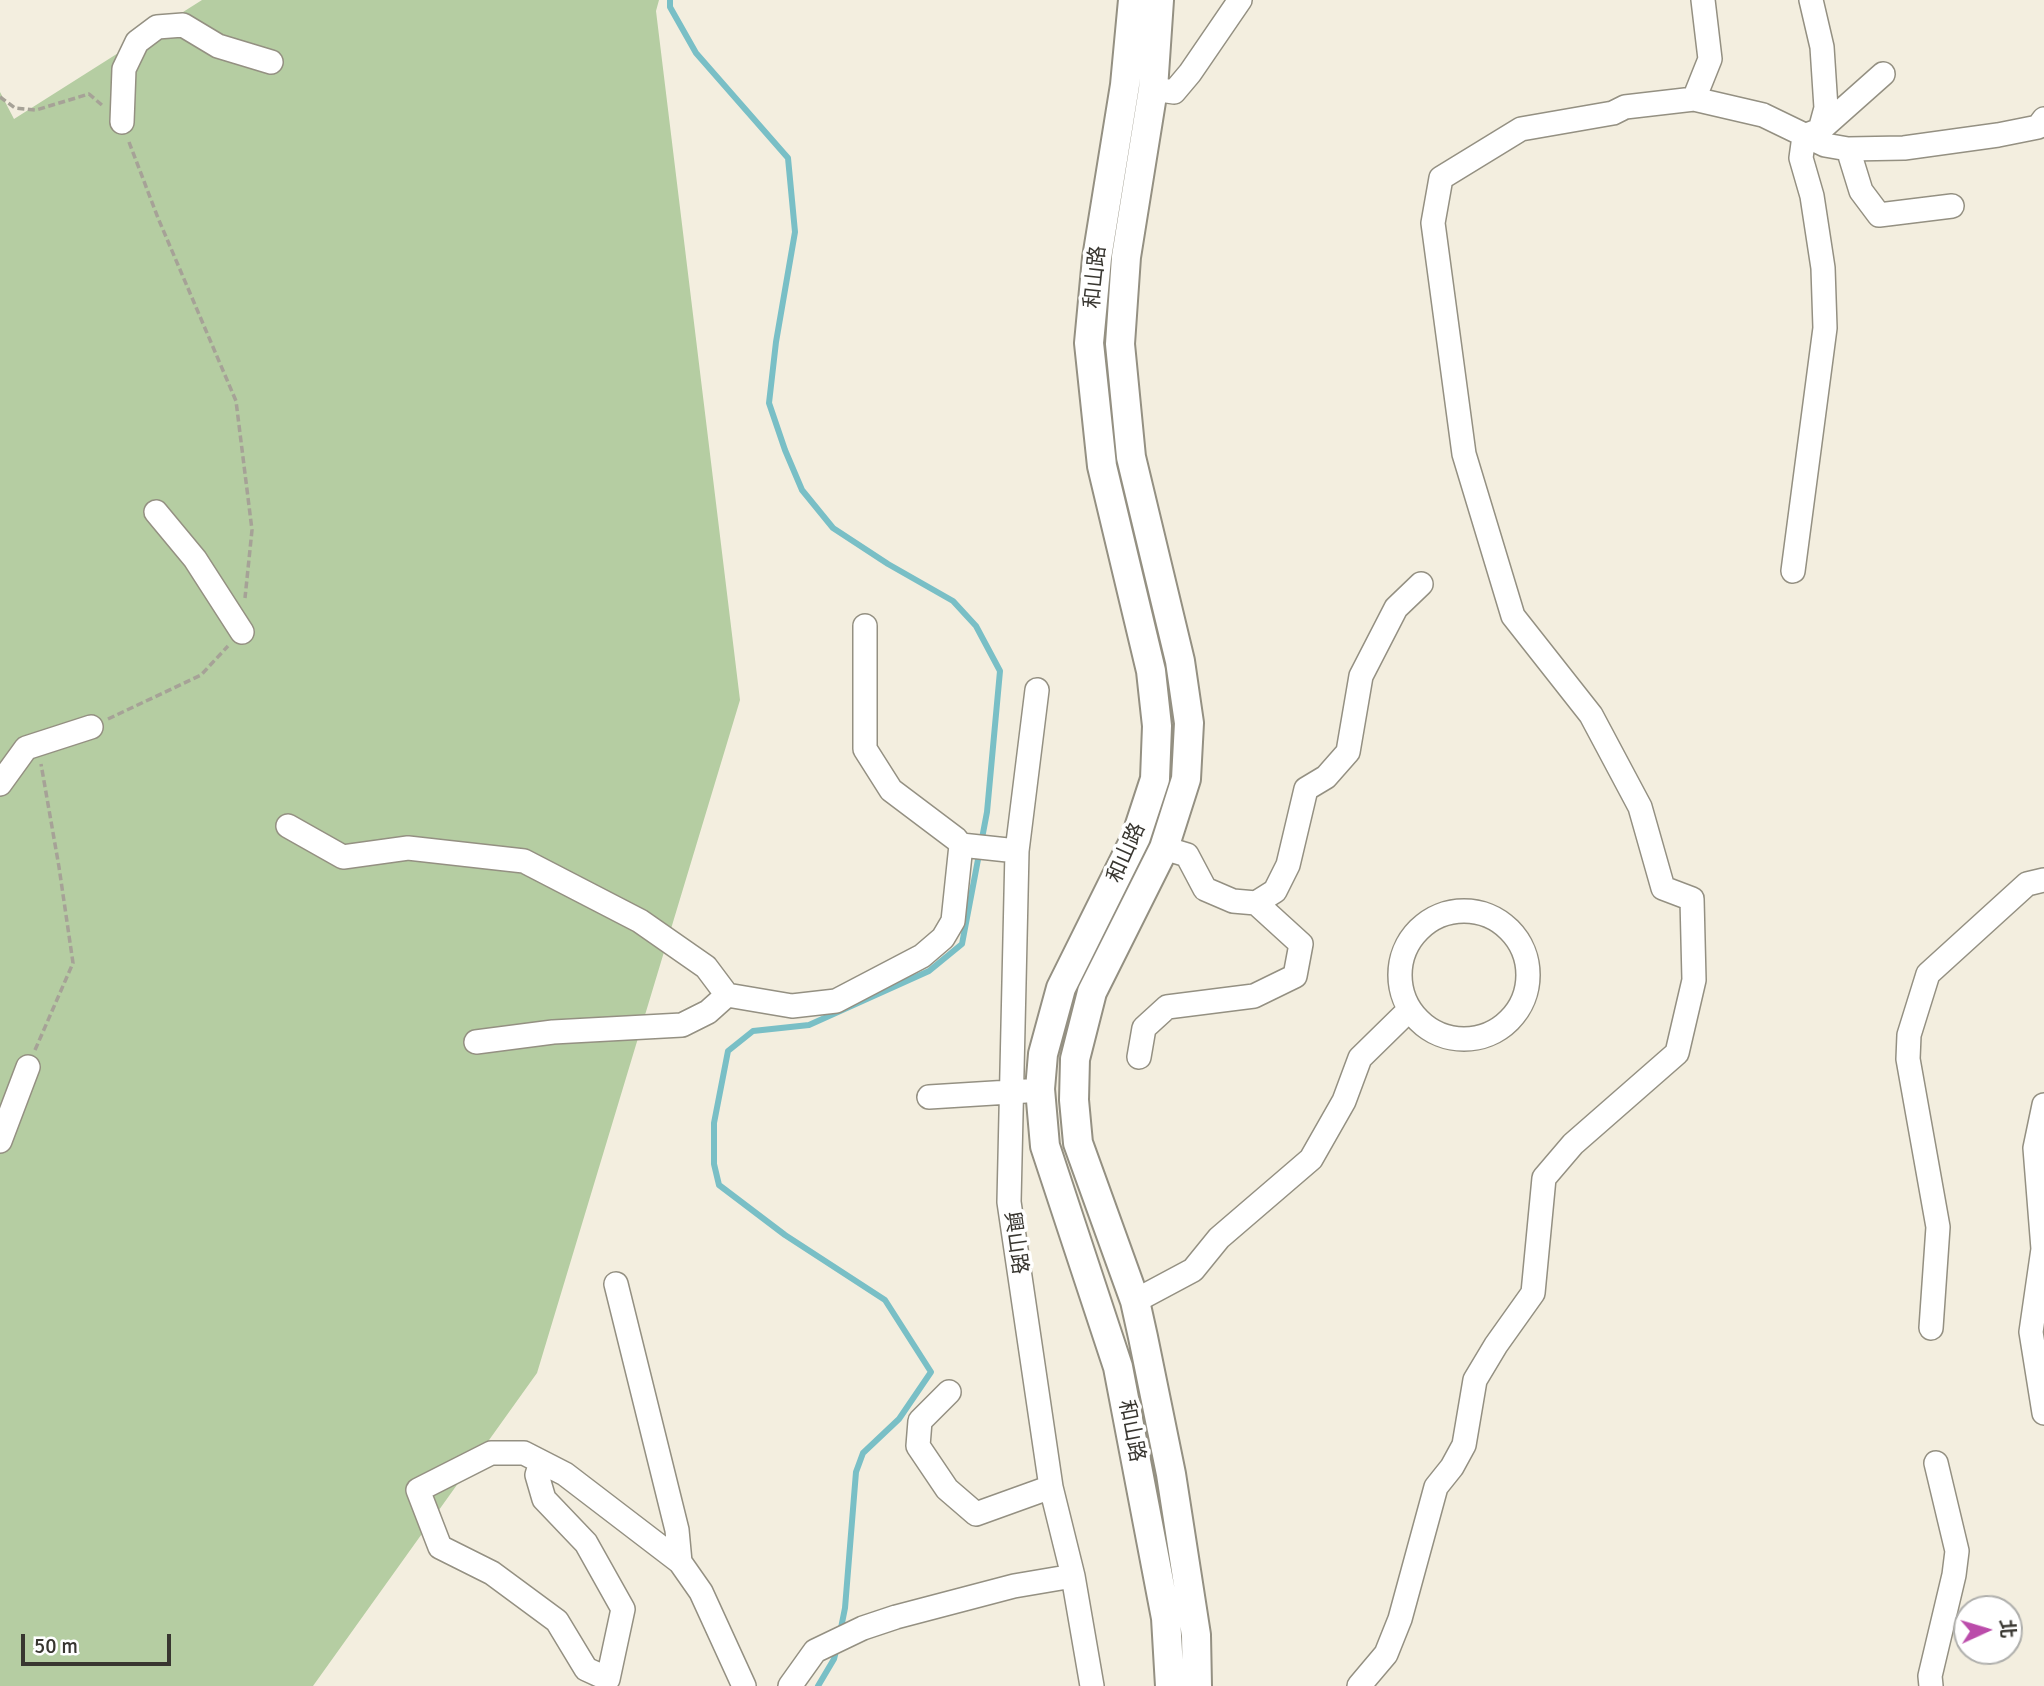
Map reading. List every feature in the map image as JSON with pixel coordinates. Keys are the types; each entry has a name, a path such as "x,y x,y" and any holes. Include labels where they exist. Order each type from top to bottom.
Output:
{"main road":[{"name":"和山路","path":"1133,0 1125,85 1097,258 1089,343 1102,466 1151,671 1157,726 1155,779 1136,837 1061,989 1043,1054 1040,1089 1045,1146 1118,1367 1166,1618 1170,1686"},
{"name":"和山路","path":"1159,0 1153,89 1126,257 1120,344 1131,457 1180,661 1189,723 1185,779 1164,848 1092,992 1075,1059 1074,1100 1078,1143 1135,1301 1171,1474 1196,1635 1197,1686"}],"street":[{"path":"1153,89 1174,92 1240,0"},
{"path":"1694,99 1710,59 1703,0"},
{"path":"1793,571 1825,328 1823,268 1812,196 1801,158 1826,108 1822,47 1811,0"},
{"path":"122,121 124,69 137,42 157,27 183,25 218,46 271,62"},
{"path":"1812,133 1883,74"},
{"path":"1359,1686 1386,1654 1400,1619 1436,1487 1452,1467 1464,1445 1475,1380 1533,1293 1545,1178 1573,1144 1677,1053 1695,980 1692,899 1663,888 1640,807 1591,715 1513,617 1464,454 1433,223 1441,178 1521,129 1613,113 1625,107 1694,99 1763,115 1812,133 1825,145 1849,149 1904,148 1998,135 2038,127 2044,119"},
{"path":"1849,149 1861,191 1879,215 1952,206"},
{"path":"156,512 195,559 242,632"},
{"path":"1164,848 1187,855 1205,889 1233,901 1256,903 1275,891 1288,865 1306,789 1326,777 1348,752 1361,676 1396,608 1421,584"},
{"path":"864,626 865,749 891,790 961,845 1017,851"},
{"name":"興山路","path":"1037,690 1017,851 1009,1202 1051,1487 1073,1576 1092,1686"},
{"path":"0,785 26,748 91,727"},
{"path":"288,825 343,857 408,848 524,861 640,921 706,967 727,995 792,1006 836,1001 922,956 943,938 953,921 961,845"},
{"path":"1931,1328 1938,1227 1908,1059 1909,1035 1928,974 2027,884 2044,880"},
{"path":"1139,1057 1144,1028 1167,1007 1254,996 1295,976 1301,944 1256,903"},
{"path":"1453,910 1479,911 1502,922 1519,940 1528,964 1527,989 1517,1013 1499,1030 1475,1040 1449,1039 1426,1028 1409,1010 1400,986 1401,960 1411,937 1429,919 1453,910"},
{"path":"476,1042 553,1032 682,1025 708,1012 727,995"},
{"path":"1135,1301 1193,1270 1219,1238 1311,1159 1344,1101 1360,1058 1409,1010"},
{"path":"0,1141 28,1067"},
{"path":"929,1097 1040,1089"},
{"path":"2044,1105 2035,1148 2043,1249 2031,1332 2044,1413"},
{"path":"616,1284 677,1530 680,1562"},
{"path":"949,1392 920,1422 918,1447 947,1489 976,1514 1051,1487"},
{"path":"541,1462 537,1475 544,1499 586,1543 623,1609 608,1679 586,1669 557,1621 492,1573 440,1547 418,1490 491,1453 524,1453 565,1474 680,1562 701,1592 744,1686"},
{"path":"1931,1686 1930,1676 1957,1551 1936,1463"},
{"path":"790,1686 815,1651 863,1628 1014,1586 1073,1576"}],"path":[{"path":"28,1067 73,963"}],"green space":[{"path":"202,0 659,0 656,11 740,700 537,1373 313,1686 0,1686 0,92 14,119"}],"waterway":[{"path":"670,0 670,7 696,53 788,158 795,232 776,342 769,403 802,490 833,528 888,564 953,601 976,626 1000,671 987,812 962,944 929,971 809,1025 753,1031 728,1051 714,1123 714,1164 719,1185 785,1235 885,1300 931,1372 899,1419 863,1453 856,1472 845,1608 840,1633"},
{"path":"818,1686 834,1659 837,1647"}]}
